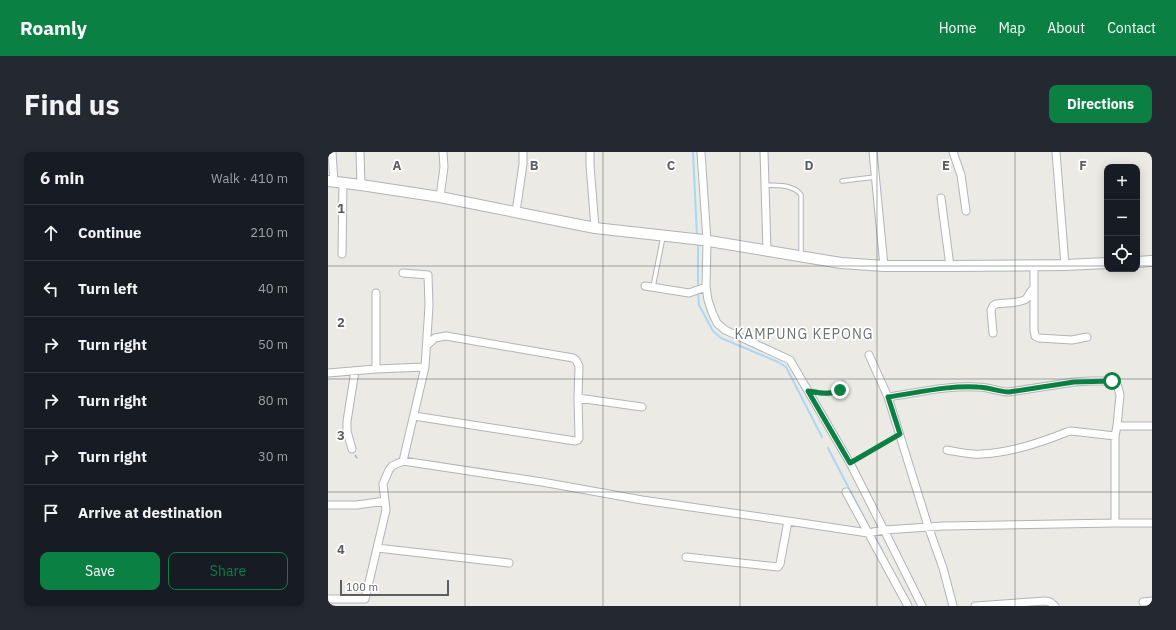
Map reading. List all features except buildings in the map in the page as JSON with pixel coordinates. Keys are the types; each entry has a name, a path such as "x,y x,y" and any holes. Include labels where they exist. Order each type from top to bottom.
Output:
{"main road":[{"path":"335,182 440,197 595,228 691,239 841,263 884,266 1034,266 1104,263"},
{"path":"1140,262 1152,261"}],"street":[{"path":"332,152 342,254"},
{"path":"360,152 361,185"},
{"path":"440,197 444,167 443,152"},
{"path":"516,212 523,164 523,152"},
{"path":"590,152 595,228"},
{"path":"701,152 706,287 708,300 717,323 725,330 790,360 850,463 922,606"},
{"path":"764,152 767,251"},
{"path":"873,152 884,266"},
{"path":"953,152 961,175 966,211"},
{"path":"1056,152 1065,265"},
{"path":"941,198 950,266"},
{"path":"1034,266 1035,336 1039,338 1064,340 1087,337"},
{"path":"403,273 428,275 429,306 425,367 403,461"},
{"path":"645,286 689,293 706,287"},
{"path":"993,332 991,310 994,304 1023,300 1027,298 1031,290 1034,289"},
{"path":"376,292 376,369"},
{"path":"414,416 576,441 579,438 579,366 573,358 446,336 434,338 427,345"},
{"path":"869,355 888,397 928,526 943,568 953,606"},
{"path":"328,373 425,367"},
{"path":"352,449 347,431 347,421 355,371"},
{"path":"888,397 954,388 979,387 1009,392 1074,382 1112,381 1117,384 1120,395 1120,409 1115,436 1115,523"},
{"path":"578,398 642,407"},
{"path":"1117,426 1152,426"},
{"path":"947,450 973,454 992,453 1038,444 1071,431 1115,436"},
{"path":"328,599 365,599 386,510 383,484 392,466 403,461 542,482 642,500 870,533 883,530 928,526 1152,523"},
{"path":"846,492 870,533 908,606"},
{"path":"328,505 357,505 385,501"},
{"path":"686,557 778,567 780,564 788,520"},
{"path":"377,548 509,563"},
{"path":"1143,602 1152,601"},
{"path":"975,606 1045,602 1050,602 1054,606"}],"lane":[{"path":"842,181 875,177"},
{"path":"765,185 790,188 798,191 801,195 801,256"},
{"path":"653,288 663,236"},
{"path":"808,391 819,393 835,392 840,390 843,383"}],"path":[{"path":"850,463 900,434"}],"waterway":[{"path":"693,152 697,237"},
{"path":"698,243 698,284"},
{"path":"698,292 699,305 713,331 721,338 778,362 786,367 822,437"},
{"path":"828,448 871,531"},
{"path":"873,534 882,550"}],"district":[{"name":"KAMPUNG KEPONG","path":"804,334"}],"route":[{"path":"840,390 830,393 808,391 850,463 900,434 888,397 954,388 979,387 1009,392 1074,382 1112,381"}]}
